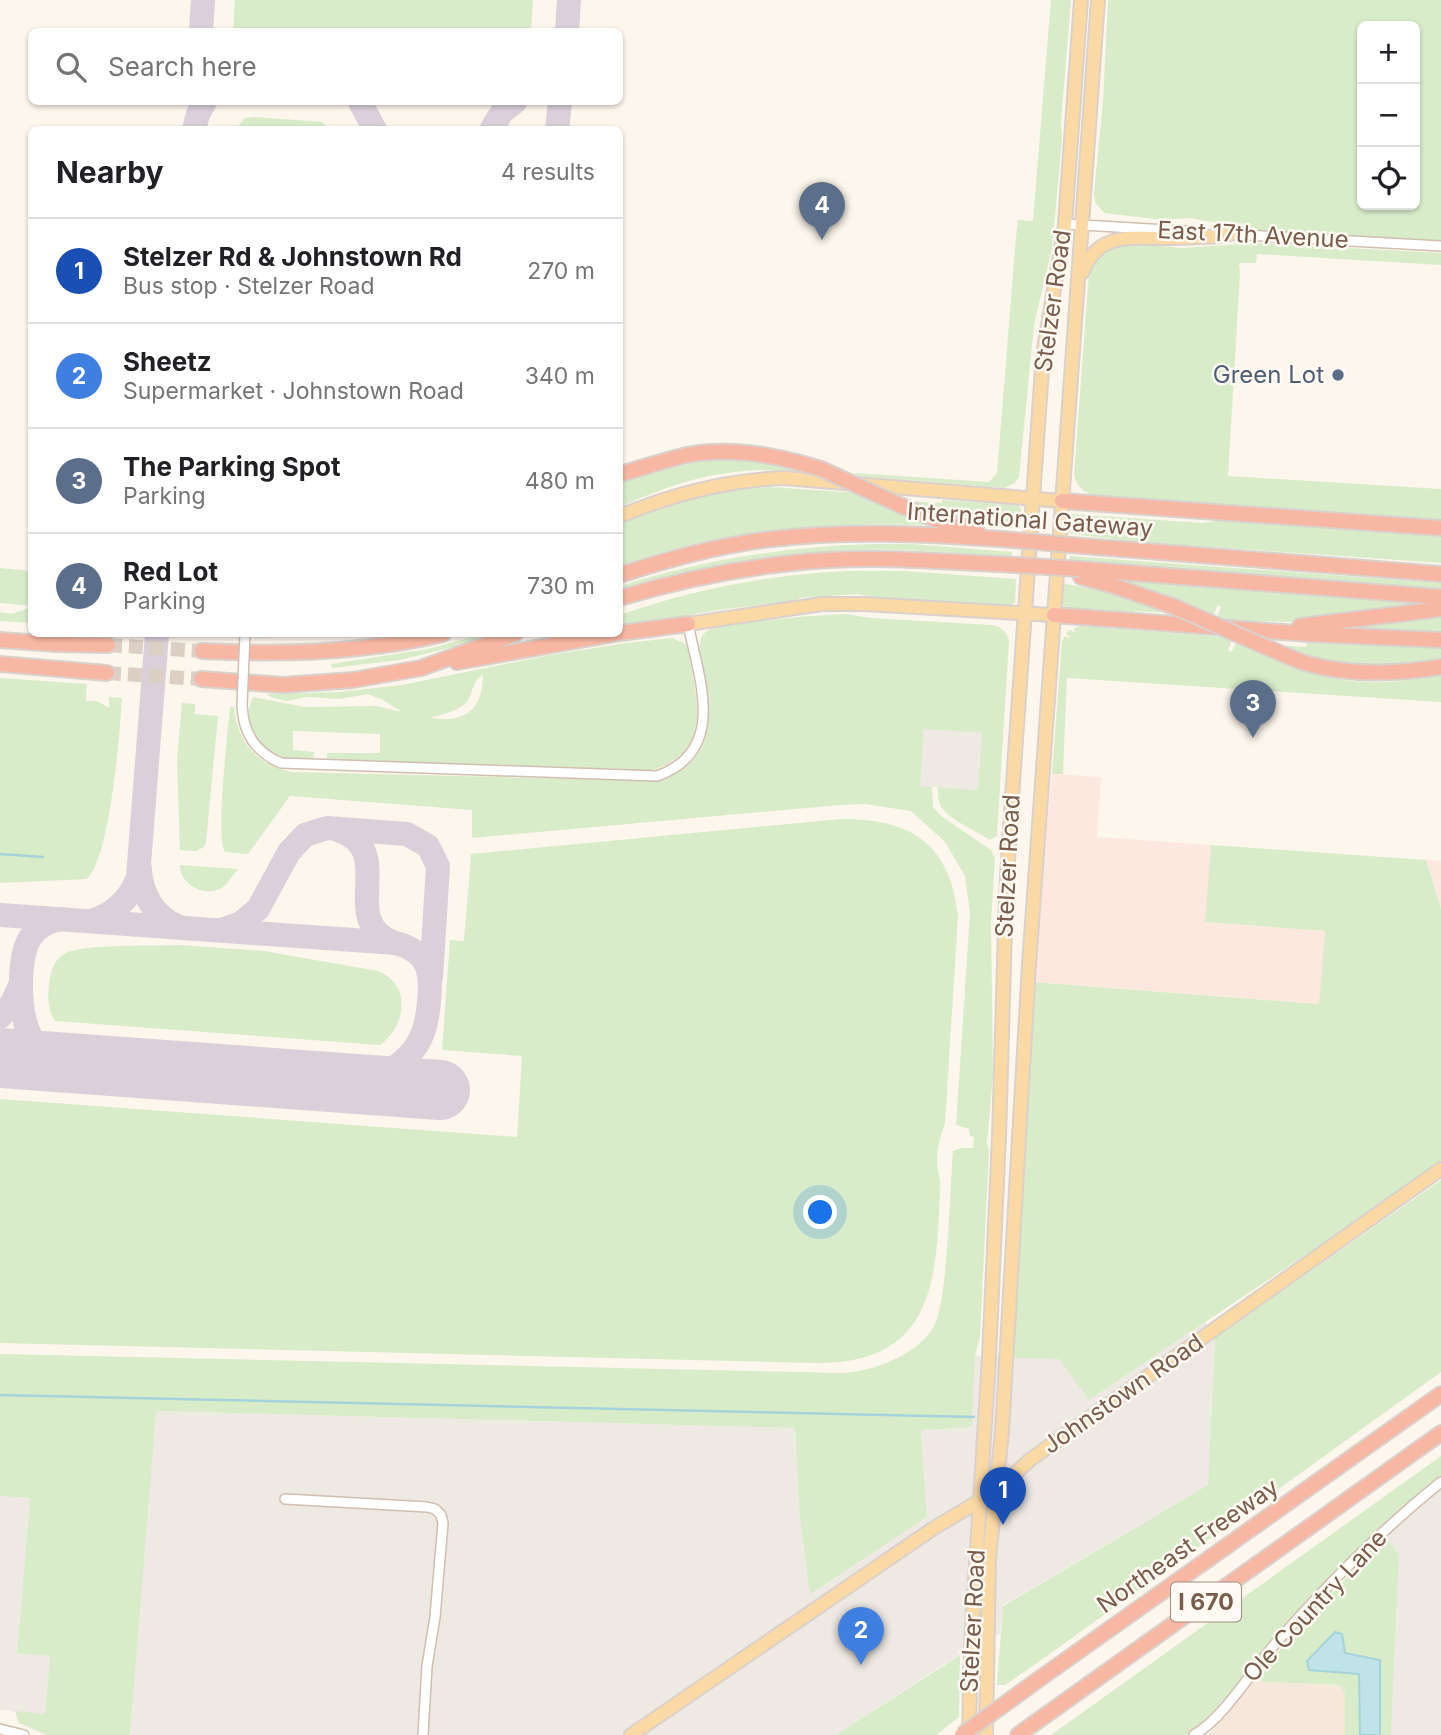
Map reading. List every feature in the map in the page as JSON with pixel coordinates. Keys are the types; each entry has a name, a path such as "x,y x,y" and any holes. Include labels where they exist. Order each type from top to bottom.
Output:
{"highway":[{"path":"623,473 687,455 712,453 769,456 821,469 937,520 1001,539"},
{"path":"1062,501 1441,528"},
{"name":"International Gateway","path":"623,574 656,563 741,543 869,533 1001,539 1441,574"},
{"name":"International Gateway","path":"623,597 701,577 793,562 885,559 999,564 1080,573 1441,597"},
{"path":"1080,573 1175,607 1309,664 1355,672 1392,673 1441,667"},
{"path":"1267,629 1441,609"},
{"path":"1054,615 1404,640 1441,640"},
{"path":"623,633 688,624"},
{"path":"383,644 405,637"},
{"path":"202,652 287,654 425,637"},
{"path":"421,668 507,637"},
{"path":"201,679 283,685 318,683 597,637"},
{"path":"0,640 108,645"},
{"path":"0,664 107,673"},
{"name":"Northeast Freeway","path":"962,1735 1441,1394"},
{"name":"I 670","path":"1018,1735 1441,1433"}],"main road":[{"name":"Stelzer Road","path":"969,1735 971,1643 989,1358 999,1137 1006,894 1043,355 1065,224 1081,0"},
{"name":"Stelzer Road","path":"986,1735 989,1559 1002,1432 1028,965 1098,0"},
{"path":"1077,287 1086,263 1096,250 1113,240 1230,234"},
{"path":"623,515 656,501 700,488 749,479 783,478 1062,501"},
{"path":"688,624 822,604 1054,615"},
{"name":"Johnstown Road","path":"631,1735 979,1499 996,1491 1031,1459 1441,1169"}],"street":[{"name":"East 17th Avenue","path":"1065,224 1441,246"},
{"path":"245,637 242,705 246,730 253,743 270,758 281,762 657,776 669,772 687,758 695,748 703,727 702,693 688,624"},
{"name":"Ole Country Lane","path":"1194,1735 1217,1716 1324,1589 1371,1542 1441,1482"},
{"path":"285,1499 427,1507 435,1509 441,1515 443,1523 438,1590 427,1666 422,1735"},
{"path":"0,1728 24,1735"}],"shaded area":[{"path":"924,728 983,733 978,790 919,786"},
{"path":"1052,774 1101,777 1097,837 1211,845 1205,922 1325,931 1320,1004 1032,982"},
{"path":"1426,860 1441,861 1441,909"},
{"path":"1205,1322 1215,1338 1208,1485 1003,1605 1000,1634 952,1659 836,1735 130,1735 155,1411 795,1428 799,1507 808,1583 812,1594 927,1517 921,1430 964,1428 972,1425 975,1356 1059,1359 1089,1400"},
{"path":"1441,1477 1441,1735 1391,1735 1399,1555 1380,1529"},
{"path":"0,1496 30,1498 17,1652 50,1655 45,1715 0,1710"},
{"path":"1257,1677 1264,1682 1340,1685 1345,1694 1345,1735 1208,1735"}],"green space":[{"path":"235,0 533,0 531,28 233,28"},
{"path":"1051,0 1071,0 1062,139 1052,248 1034,325 1019,477 1015,483 1004,488 858,476 854,473 989,482 997,473 1016,237 1018,220 1033,221"},
{"path":"1108,0 1441,0 1441,241 1268,232 1190,218 1163,220 1104,213 1095,202 1103,101"},
{"path":"245,118 322,122 325,126 238,126"},
{"path":"1165,243 1165,246 1181,248 1256,243 1441,253 1441,265 1257,254 1256,263 1239,263 1228,476 1441,489 1441,521 1101,496 1087,493 1081,488 1074,475 1089,273 1102,253 1120,244"},
{"path":"731,459 779,464 800,471 752,470 713,475 666,488 623,506 623,480 696,462"},
{"path":"771,487 858,493 932,525 853,525 774,530 696,544 623,565 623,524 675,503 730,491"},
{"path":"942,500 1019,505 1020,528 962,519 907,501 942,503"},
{"path":"1072,514 1203,523 1223,520 1441,537 1441,563 1141,542 1071,534 1071,531 1069,534 1065,533 1066,518"},
{"path":"911,544 1012,552 1012,557 885,550 804,553 711,568 623,592 623,585 657,575 717,561 809,548"},
{"path":"1070,556 1441,583 1441,593 1069,562"},
{"path":"0,568 28,571 28,606 0,603"},
{"path":"846,571 904,571 1016,579 1015,602 1010,606 878,598 858,594 799,598 795,601 718,610 623,626 623,614 647,606 731,585"},
{"path":"1128,581 1434,604 1304,622 1226,621 1217,617 1221,607 1218,605 1213,615 1125,584"},
{"path":"1062,583 1105,592 1171,613 1134,611 1133,614 1067,609 1061,603"},
{"path":"28,608 28,623 0,621 0,612 12,614"},
{"path":"846,614 870,618 992,625 1003,630 1009,640 997,836 990,840 958,822 943,809 939,799 938,787 978,790 982,733 924,729 920,786 932,787 933,807 941,816 991,850 995,858 991,922 993,1074 987,1143 989,1150 980,1336 975,1356 972,1425 964,1428 921,1430 927,1517 811,1594 799,1507 795,1428 156,1411 130,1735 46,1735 19,1723 15,1711 45,1714 50,1656 17,1653 30,1498 0,1496 0,1354 845,1373 869,1369 894,1360 926,1338 938,1315 942,1296 953,1151 973,1148 974,1137 970,1136 969,1129 956,1125 970,913 965,876 945,842 911,811 865,804 840,805 472,838 472,810 290,796 248,854 225,852 222,843 222,806 230,707 234,707 239,731 251,750 269,764 292,772 658,781 686,766 702,747 708,725 700,642 707,631 717,627 771,620"},
{"path":"1441,615 1441,637 1332,631 1433,616"},
{"path":"1080,626 1226,637 1232,640 1228,650 1231,652 1237,642 1289,666 1340,679 1391,682 1441,674 1441,702 1067,678 1063,774 1052,774 1062,641 1065,636 1070,637 1066,633 1070,630 1075,633 1074,628"},
{"path":"473,637 494,637 400,660 332,668 331,664 428,649"},
{"path":"672,638 686,644 689,652 697,705 697,722 693,737 685,750 672,761 653,770 332,760 327,758 327,753 380,753 380,734 293,731 293,750 314,752 313,759 292,760 270,751 254,734 249,724 248,713 253,697 305,707 376,706 402,712 368,694 340,699 307,697 286,701 267,694 340,692 402,685 550,655","holes":["483,674 480,697 469,712 453,718 430,718 462,706 469,698 475,682"]},
{"path":"1307,643 1441,648 1441,662 1385,669 1316,661 1276,645 1306,647"},
{"path":"0,678 87,684 86,701 97,701 109,708 109,697 122,698 108,822 95,867 87,879 0,883"},
{"path":"182,703 195,704 195,714 218,716 206,842 204,847 196,851 180,850 177,761"},
{"path":"842,819 889,824 923,841 936,854 946,870 954,891 958,916 945,1124 937,1156 940,1185 936,1254 931,1284 921,1310 907,1332 886,1349 856,1359 818,1363 0,1343 0,1099 517,1137 522,1056 442,1050 450,940 464,941 471,854"},
{"path":"1211,845 1426,860 1441,909 1441,1164 1089,1400 1059,1359 1013,1358 1016,1250 1032,982 1319,1004 1325,931 1205,922"},
{"path":"180,865 238,869 223,887 209,891 195,888 189,883 181,872"},
{"path":"179,945 264,951 378,971 389,977 396,986 402,1006 400,1017 389,1037 380,1045 55,1021 52,1017 48,999 50,975 53,966 66,953 103,947"},
{"path":"1441,1180 1441,1372 1047,1656 1005,1685 997,1685 1003,1606 1208,1485 1215,1338"},
{"path":"1441,1456 1441,1477 1335,1574 1276,1637 1222,1701 1186,1735 1051,1735"},
{"path":"1386,1537 1399,1555 1391,1735 1380,1735 1380,1660 1345,1653 1342,1634 1334,1632 1307,1661 1307,1666 1359,1674 1360,1735 1345,1735 1345,1694 1340,1685 1263,1682 1257,1677 1300,1626"},
{"path":"960,1655 959,1717 936,1735 836,1735"}],"water":[{"path":"1335,1632 1342,1634 1345,1653 1380,1660 1380,1735 1360,1735 1359,1674 1309,1670 1307,1661"}],"waterway":[{"path":"0,854 43,857"},
{"path":"0,1395 974,1417"}],"taxiway":[{"path":"201,28 203,0"},
{"path":"567,28 569,0"},
{"path":"195,126 203,105"},
{"path":"362,105 373,126"},
{"path":"493,126 502,112 511,105"},
{"path":"557,126 560,105"},
{"path":"91,921 120,905 131,892 138,877 157,637"},
{"path":"222,930 241,923 258,909 289,852 305,835 327,828 407,834 428,846 438,866 431,978"},
{"path":"338,830 356,840 365,853 370,919 378,933 395,943"},
{"path":"140,869 143,887 150,903 169,922 177,926"},
{"path":"0,915 396,943 407,947 422,958 429,973 428,1010 420,1039 394,1068 349,1084"},
{"path":"62,919 44,925 30,938 23,960 21,989 24,1019 33,1040 50,1054 70,1063"},
{"path":"0,1017 12,1003 21,983"}],"runway":[{"path":"0,1058 440,1090"}],"tunnel":[{"path":"108,645 202,651"},
{"path":"107,673 201,679"}],"place":[{"name":"Red Lot","path":"822,240"},
{"name":"Green Lot","path":"1338,375"},
{"name":"The Parking Spot","path":"1253,738"},
{"name":"Stelzer Rd & Johnstown Rd","path":"1003,1525"},
{"name":"Sheetz","path":"861,1665"}]}
